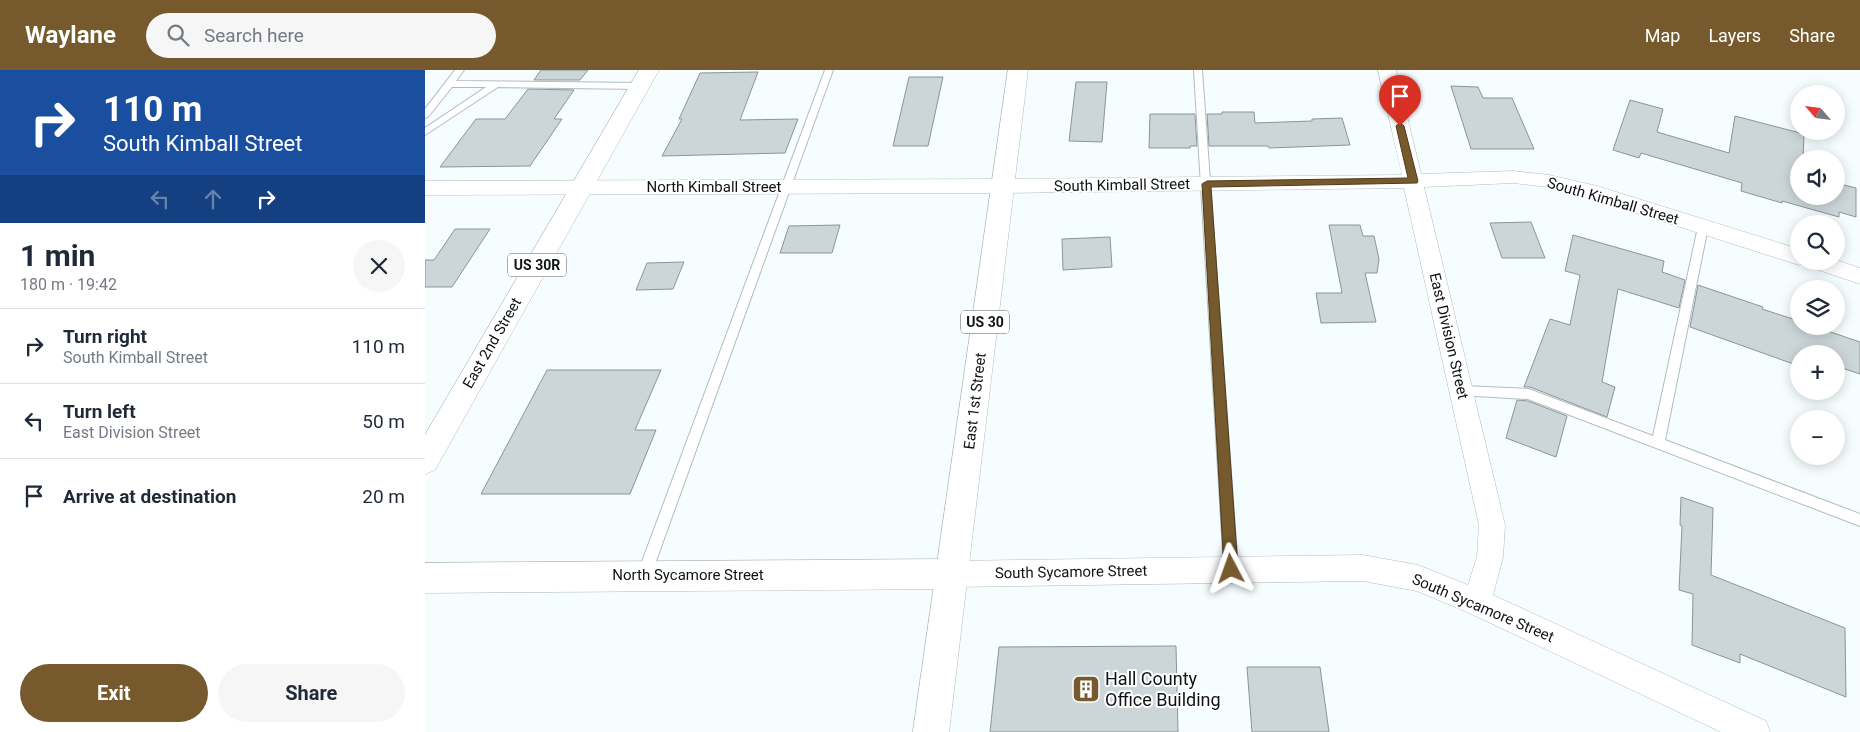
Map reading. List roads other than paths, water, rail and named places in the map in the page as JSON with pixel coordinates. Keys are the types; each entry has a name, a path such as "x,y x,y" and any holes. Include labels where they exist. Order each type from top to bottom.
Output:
{"main road":[{"name":"East 1st Street","path":"931,732 1018,70"},
{"name":"East 2nd Street","path":"425,461 645,78"},
{"name":"North Sycamore Street","path":"425,578 952,574"}],"street":[{"name":"East Division Street","path":"1387,70 1463,391 1492,525 1490,557 1477,602"},
{"name":"South Kimball Street","path":"1003,186 1513,178 1549,181 1590,191 1790,254"},
{"name":"North Kimball Street","path":"425,188 1003,186"},
{"path":"1842,270 1860,276"},
{"name":"South Sycamore Street","path":"952,574 1363,568 1418,578 1477,602 1755,732"}],"lane":[{"path":"425,115 461,70"},
{"path":"645,575 829,70"},
{"path":"1198,70 1231,569"},
{"path":"449,84 495,85 645,78"},
{"path":"425,132 495,85"},
{"path":"1658,444 1703,227"},
{"path":"1463,391 1529,394 1860,520"}],"place":[{"name":"Hall County Office Building","path":"1086,689"}]}
